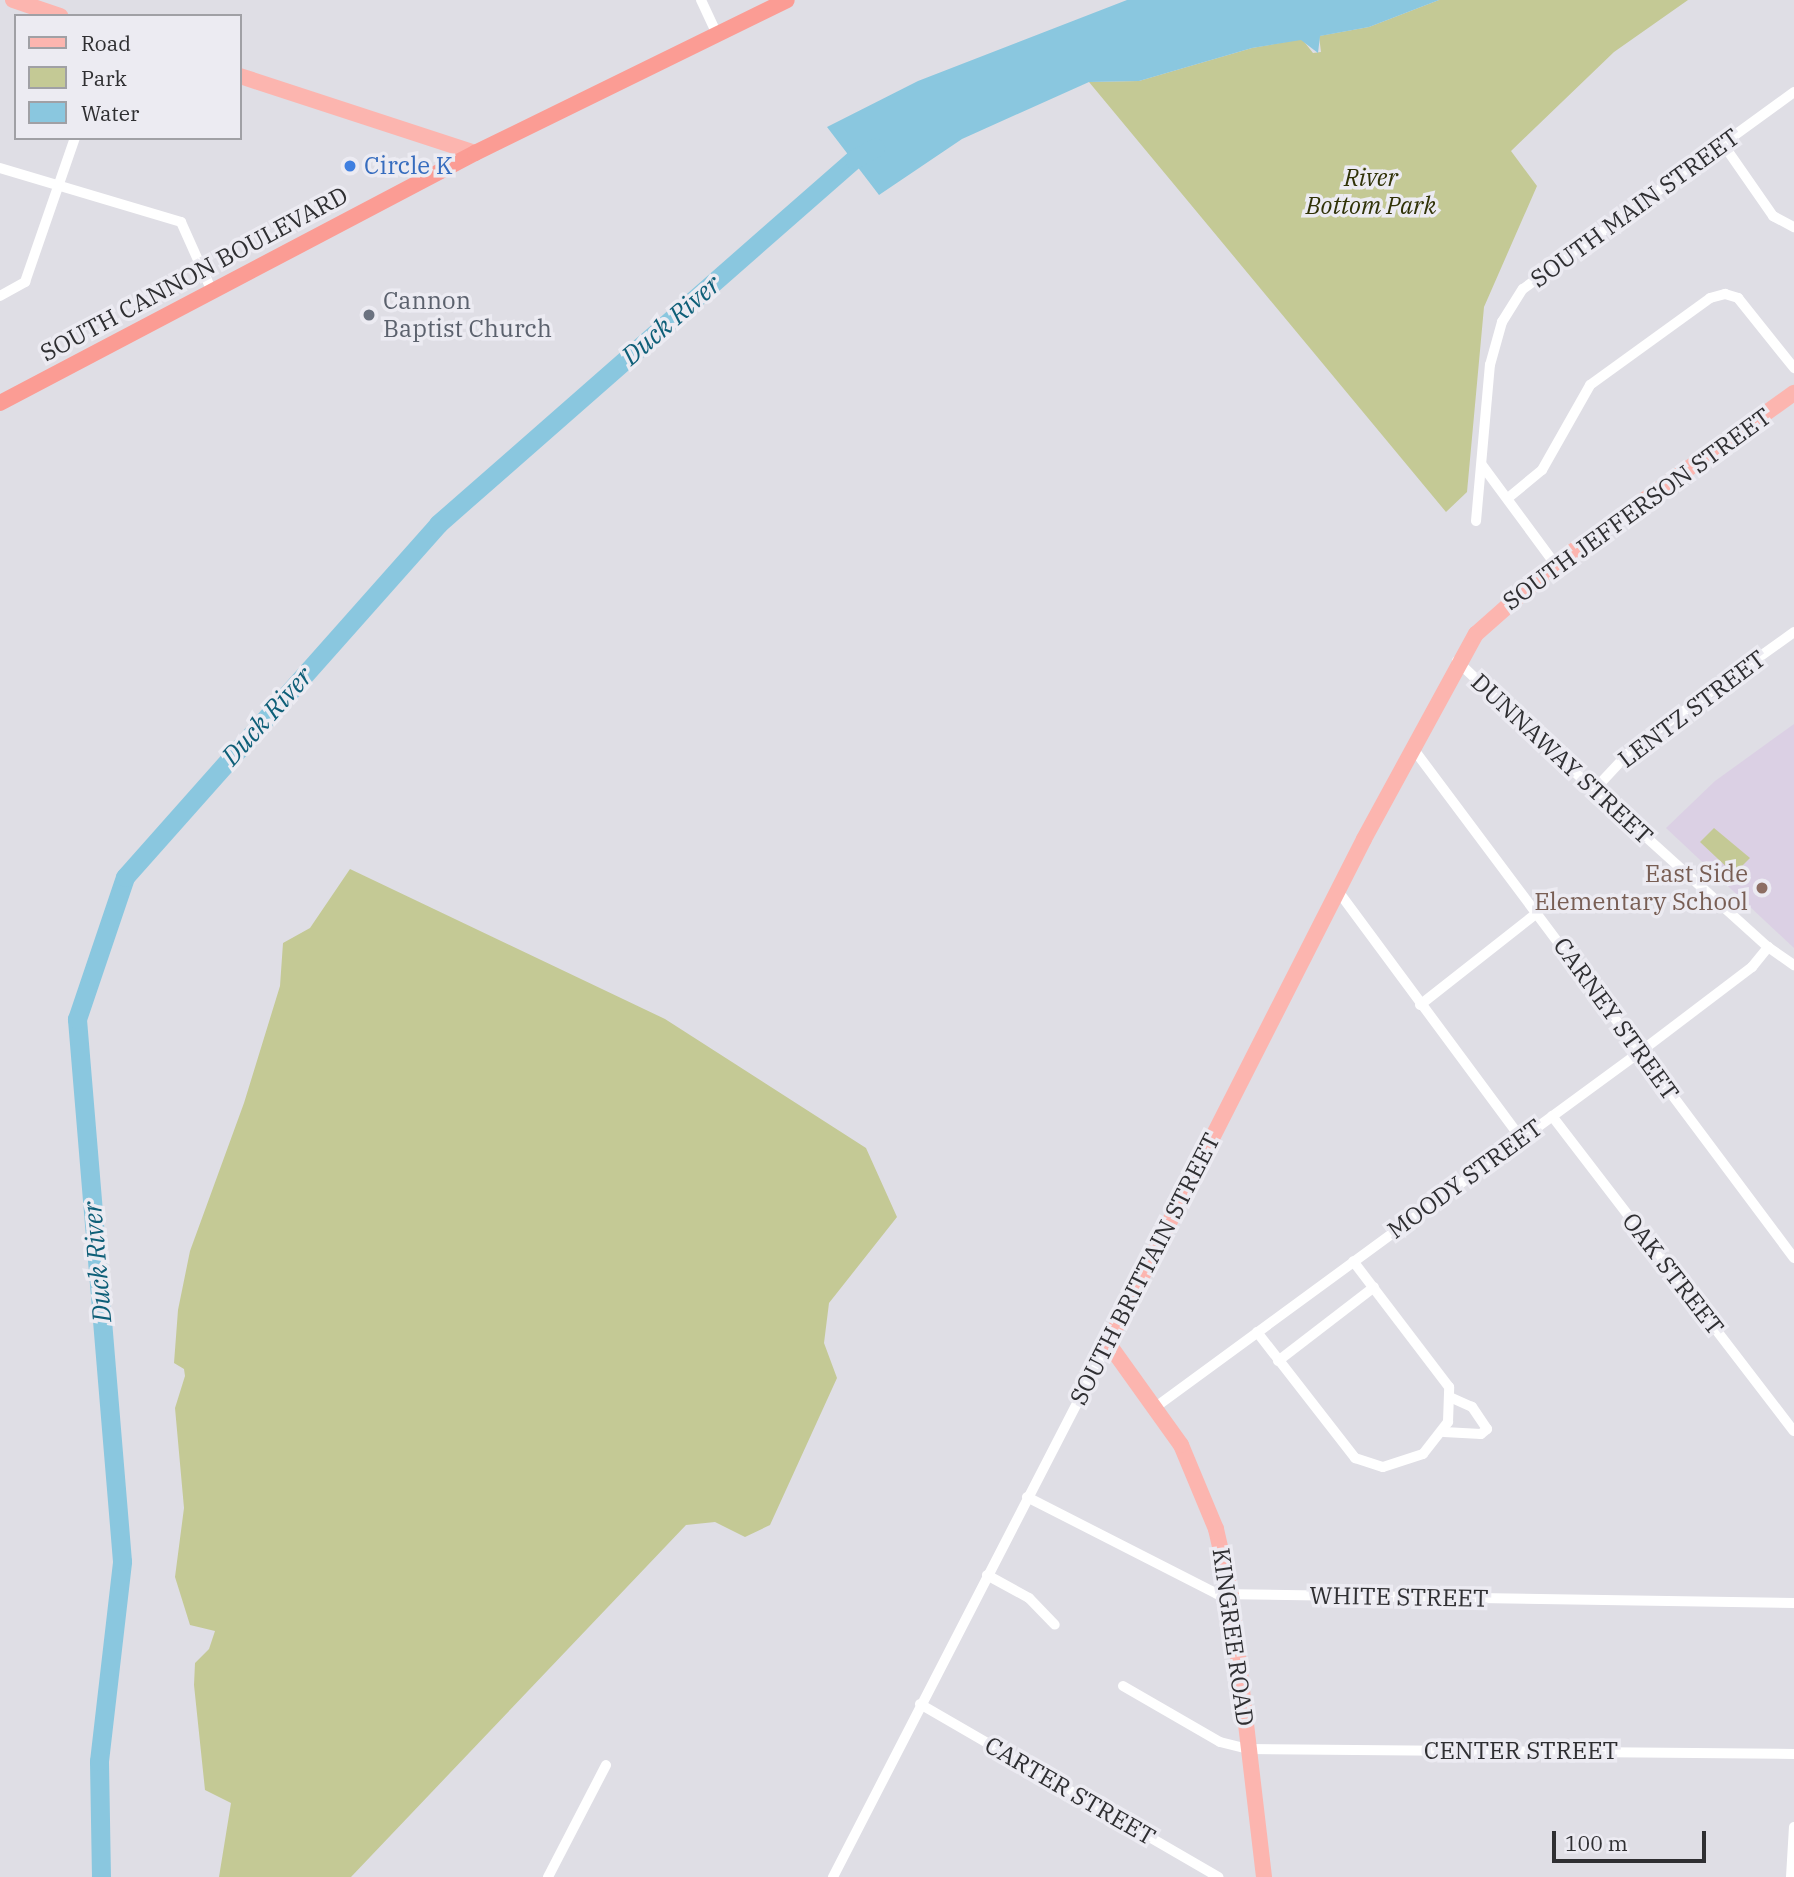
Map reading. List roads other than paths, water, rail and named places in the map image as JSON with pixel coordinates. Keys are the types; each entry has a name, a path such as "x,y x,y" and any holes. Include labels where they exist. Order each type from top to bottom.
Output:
{"highway":[{"name":"SOUTH CANNON BOULEVARD","path":"0,403 211,289 475,153 787,0"}],"main road":[{"path":"13,0 54,14"},
{"path":"242,77 475,153"},
{"name":"SOUTH JEFFERSON STREET","path":"1457,661 1497,612 1555,564 1794,393"},
{"name":"SOUTH BRITTAIN STREET","path":"1108,1343 1457,661"},
{"name":"KINGREE ROAD","path":"1108,1343 1157,1406 1186,1453 1207,1502 1231,1595 1264,1877"}],"street":[{"path":"701,0 717,34"},
{"name":"SOUTH MAIN STREET","path":"1476,521 1490,365 1502,322 1523,289 1794,92"},
{"path":"0,296 25,282 60,188 74,140"},
{"path":"1723,144 1773,216 1794,227"},
{"path":"0,168 181,222 211,289"},
{"path":"1508,498 1542,470 1590,385 1710,298 1725,294 1738,299 1794,369"},
{"path":"1482,465 1555,564"},
{"name":"LENTZ STREET","path":"1594,790 1635,746 1794,632"},
{"name":"DUNNAWAY STREET","path":"1457,661 1594,790 1769,947 1794,965"},
{"name":"CARNEY STREET","path":"1412,747 1538,912 1794,1258"},
{"path":"1338,891 1521,1138"},
{"path":"1420,1005 1538,912"},
{"name":"MOODY STREET","path":"1157,1406 1640,1052 1752,967 1769,947"},
{"name":"OAK STREET","path":"1552,1116 1794,1431"},
{"path":"1257,1332 1345,1449 1369,1464 1397,1466 1410,1460 1444,1432 1451,1398 1444,1376 1353,1261"},
{"path":"1278,1362 1374,1287"},
{"name":"SOUTH BRITTAIN STREET","path":"833,1877 1108,1343"},
{"path":"1444,1432 1481,1434 1487,1429 1472,1407 1451,1398"},
{"name":"WHITE STREET","path":"1027,1497 1195,1586 1231,1595 1794,1603"},
{"path":"987,1575 1030,1598 1055,1625"},
{"name":"CENTER STREET","path":"1123,1686 1220,1742 1248,1749 1794,1754"},
{"name":"CARTER STREET","path":"920,1704 1219,1877"},
{"path":"548,1877 606,1765"},
{"path":"1791,1877 1794,1827"}],"water":[{"path":"1127,0 1439,0 1369,27 1320,36 1318,53 1301,40 1252,48 1139,81 1089,82 962,139 879,195 827,127 918,81"}],"waterway":[{"name":"Duck River","path":"101,1877 99,1761 122,1561 77,1019 125,877 438,524 854,159 875,148"}],"place":[{"name":"Circle K","path":"350,166"},
{"name":"Cannon Baptist Church","path":"369,315"},
{"name":"East Side Elementary School","path":"1762,888"}],"park label":[{"name":"River Bottom Park","path":"1371,192"}]}
